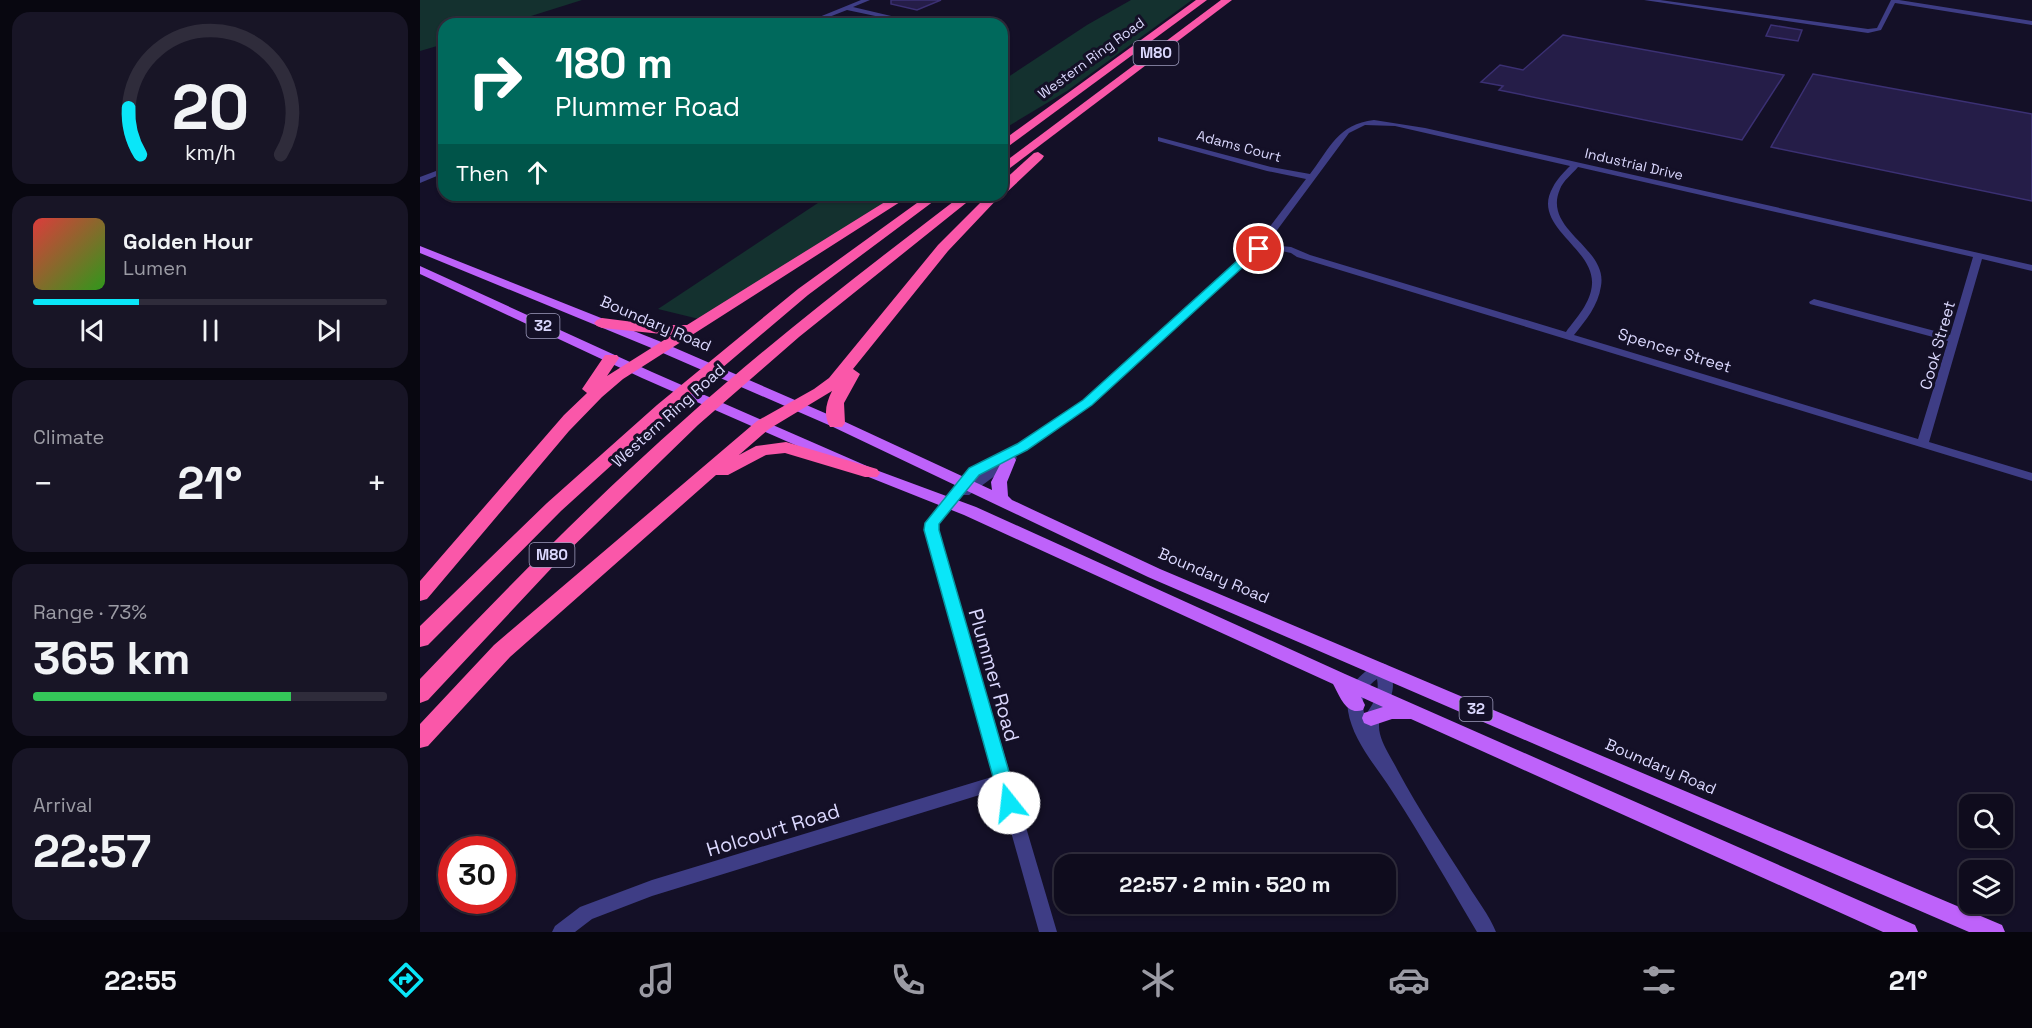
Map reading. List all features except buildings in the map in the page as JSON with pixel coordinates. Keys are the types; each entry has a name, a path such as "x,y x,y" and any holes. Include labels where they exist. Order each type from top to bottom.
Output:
{"highway":[{"name":"Western Ring Road","path":"1008,143 1202,0"},
{"name":"M80","path":"1008,165 1227,0"},
{"path":"1008,132 1086,86"},
{"path":"1008,184 1050,145 1086,106"},
{"path":"420,594 564,427 603,387 631,367 896,201"},
{"name":"Western Ring Road","path":"420,639 554,507 663,409 803,292 928,201"},
{"name":"Western Ring Road","path":"420,694 593,513 691,422 766,356 874,267 962,201"},
{"path":"420,739 502,651 763,425 820,393 835,381 950,240 989,201"},
{"path":"836,423 833,413 837,399 900,302"},
{"path":"602,323 657,330 693,330"},
{"path":"564,427 605,370 610,358"},
{"path":"680,498 728,467 769,448 793,449 871,473"}],"main road":[{"name":"Boundary Road","path":"420,249 663,348 795,405 1155,573 1994,932"},
{"name":"32","path":"420,270 610,358 871,473 949,503 1339,679 1357,696 1384,699 1907,932"},
{"path":"1006,503 1000,497 999,482 1009,460"},
{"path":"1371,718 1392,712 1414,713"}],"street":[{"path":"830,18 867,0"},
{"path":"822,18 878,0"},
{"path":"1647,0 1685,2 1872,31 1879,28 1894,1 2032,22"},
{"path":"851,8 895,18"},
{"name":"Industrial Drive","path":"1273,249 1278,239 1277,227 1346,131 1355,124 1376,122 1425,130 2032,268"},
{"name":"Adams Court","path":"1161,139 1270,170 1311,177"},
{"path":"1569,335 1588,312 1598,290 1599,280 1588,256 1563,228 1554,210 1555,190 1576,164"},
{"path":"420,174 438,167"},
{"path":"420,180 438,172"},
{"name":"Spencer Street","path":"968,485 974,471 1022,447 1069,417 1100,392 1248,257 1273,249 1307,257 1569,335 2032,477"},
{"name":"Cook Street","path":"1923,443 1978,256"},
{"path":"1814,302 1954,339"},
{"name":"Spencer Street","path":"968,485 1009,460 1022,447"},
{"name":"Plummer Road","path":"968,485 935,517 932,530 1002,782 1048,932"},
{"path":"1398,786 1376,743 1371,718 1384,699 1386,688 1382,669 1365,679 1357,696 1358,724 1364,738 1398,786 1487,932"},
{"name":"Holcourt Road","path":"561,932 586,913 652,888 1002,782"}],"green space":[{"path":"420,0 582,0 525,18 438,18 438,46 420,51"},
{"path":"1131,0 1192,0 1067,91 1008,126 1008,77 1087,25"},
{"path":"821,201 886,201 699,319 658,309"}],"route":[{"path":"1009,803 932,530 932,523 974,471 1022,447 1069,417 1100,392 1254,251 1259,249"}]}
